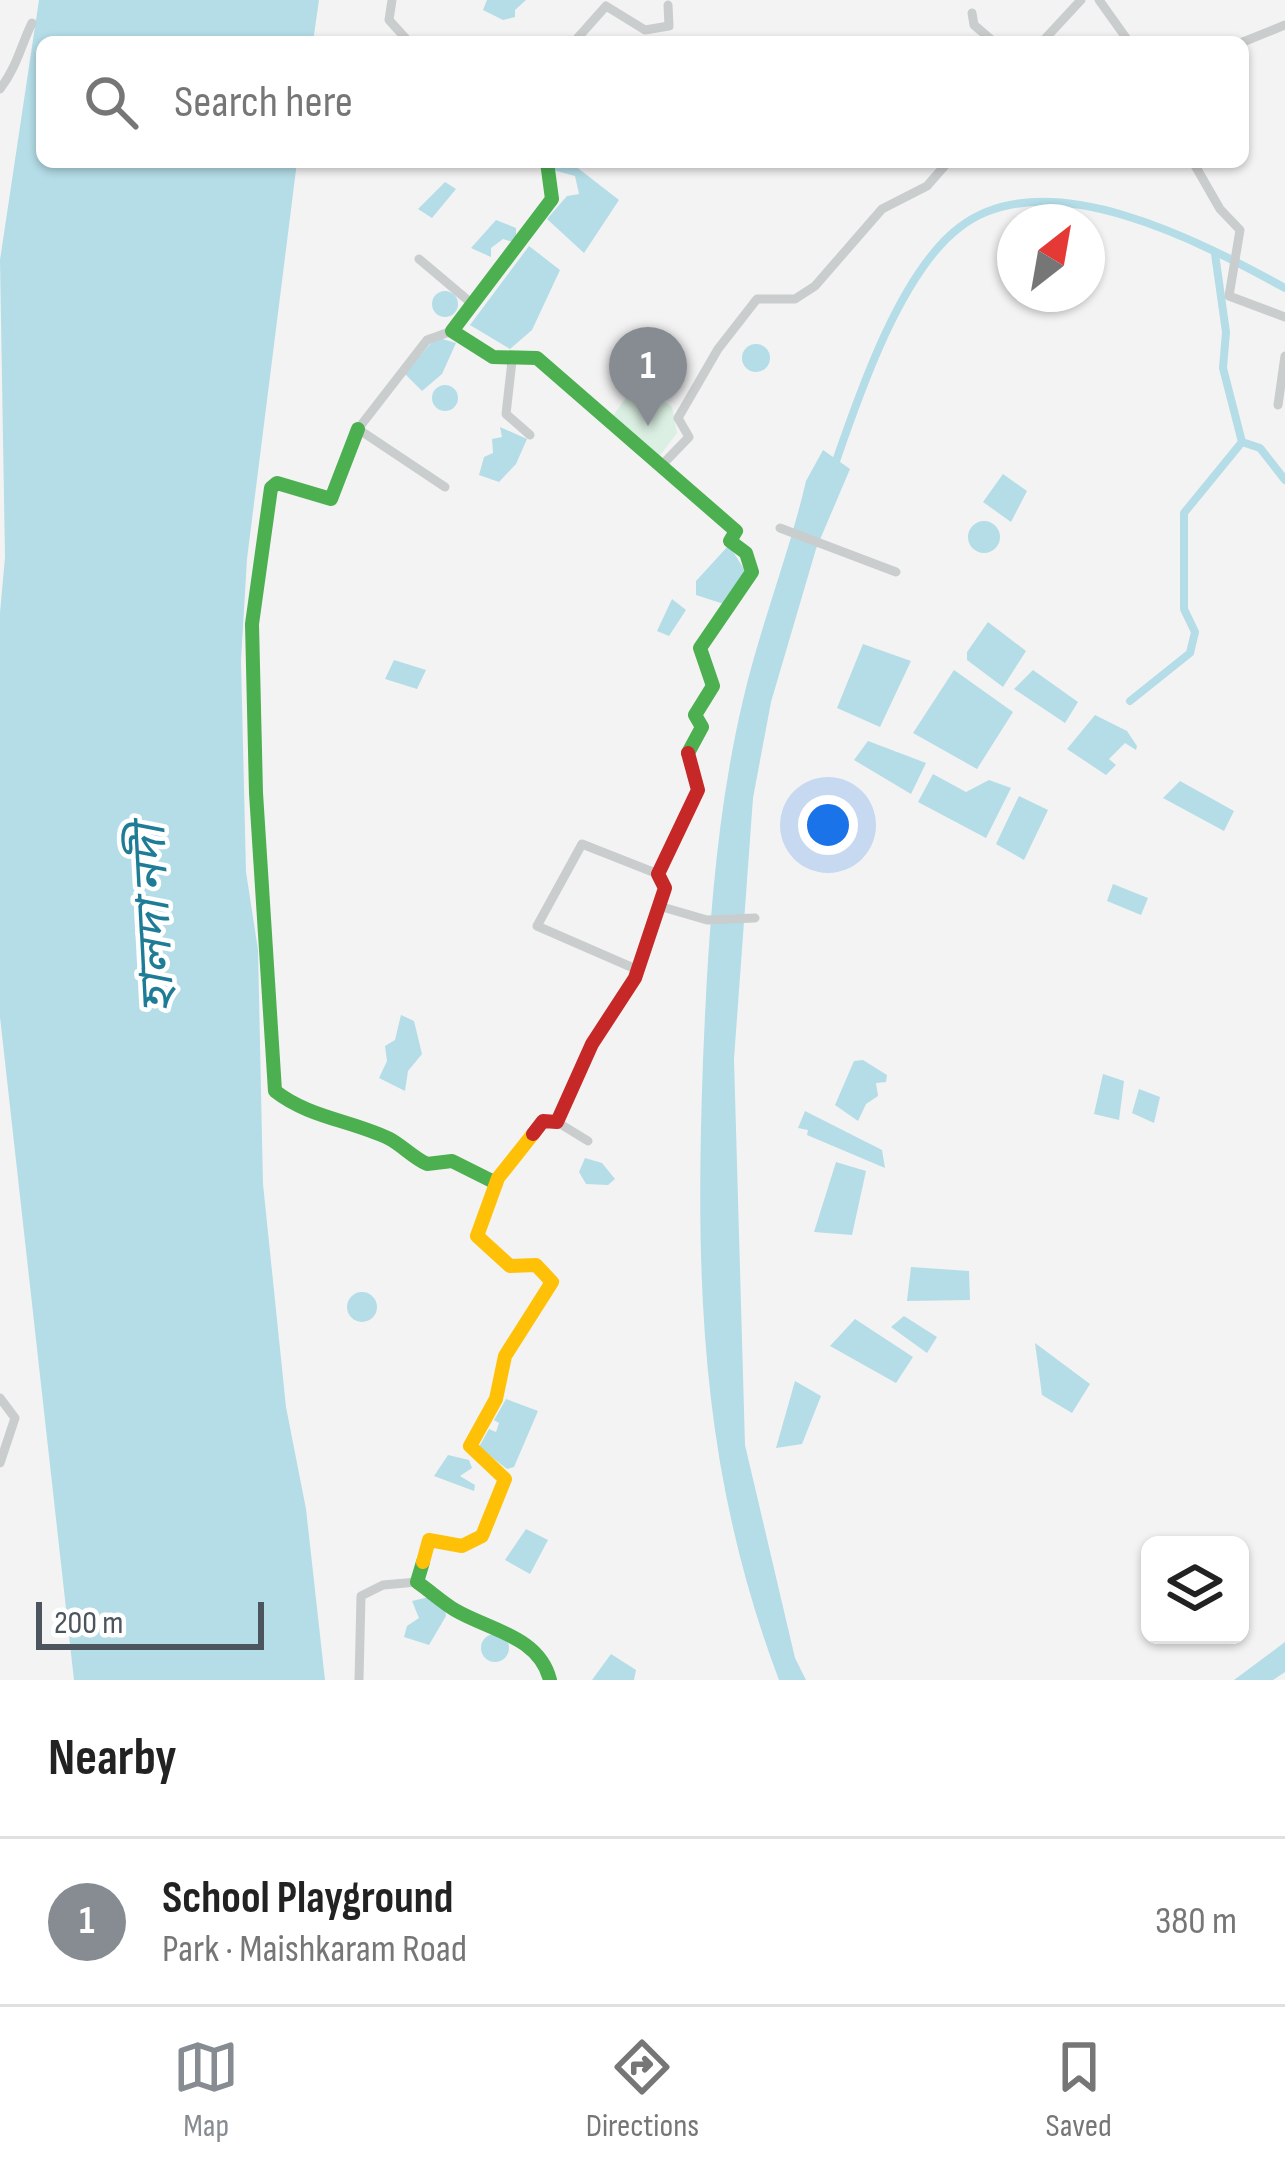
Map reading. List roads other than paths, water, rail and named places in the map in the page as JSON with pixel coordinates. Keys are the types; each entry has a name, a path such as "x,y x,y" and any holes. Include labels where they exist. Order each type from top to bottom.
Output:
{"street":[{"path":"392,0 389,20 404,36"},
{"path":"1048,36 1081,0"},
{"path":"1100,0 1125,36"},
{"path":"579,36 606,6 645,30 669,26 668,5"},
{"path":"972,14 974,26 986,36"},
{"path":"0,89 15,69 19,42 32,23"},
{"path":"1249,40 1285,25"},
{"path":"496,1183 452,1162 428,1164 413,1158 395,1141 343,1119 288,1105 275,1090 256,793 252,624 271,488 277,483 331,499 358,429 427,340 452,332 470,302 553,199 548,168"},
{"path":"661,466 689,437 678,418 718,350 757,299 795,299 814,286 882,209 927,186 943,168"},
{"path":"1196,168 1220,209 1240,230 1228,288 1237,302 1285,317"},
{"path":"419,260 470,302"},
{"path":"452,332 486,354 512,361 537,358 736,531 730,541 746,554 752,572 700,648 713,686 695,715 702,727 688,755 698,790 658,874"},
{"path":"1278,405 1285,356"},
{"path":"512,361 506,414 530,435"},
{"path":"358,429 445,487"},
{"path":"780,529 896,572"},
{"path":"557,1122 592,1044 638,970 665,888 658,874 583,844 537,926 638,970"},
{"path":"659,906 707,920 751,918"},
{"path":"418,1582 429,1540 469,1545 479,1539 492,1514 505,1479 470,1446 496,1399 505,1356 552,1282 536,1265 510,1266 477,1236 496,1183 543,1121 557,1122 588,1141"},
{"path":"0,1397 15,1418 0,1462"},
{"path":"359,1680 361,1596 383,1585 418,1582 459,1613 490,1622 545,1661 550,1680"}],"water":[{"name":"হালদা নদী","path":"39,0 319,0 314,36 36,36 36,168 296,168 247,559 241,660 246,872 258,950 263,1184 286,1407 306,1509 325,1680 74,1680 0,1017 0,613 5,557 0,260"},
{"path":"487,0 526,0 515,10 515,17 503,20 483,10"},
{"path":"578,168 619,200 584,253 547,219 567,196 579,194 575,176 553,170"},
{"path":"445,182 456,189 432,218 418,209"},
{"path":"496,220 516,228 516,243 503,239 491,248 491,257 471,248"},
{"path":"529,246 560,270 532,330 510,349 470,325"},
{"path":"445,291 458,304 445,317 432,304"},
{"path":"436,337 456,343 442,374 422,391 405,374"},
{"path":"756,344 766,348 770,358 766,368 756,372 746,368 742,358 746,348"},
{"path":"445,385 458,398 445,411 432,398"},
{"path":"500,427 527,439 516,464 499,482 479,475 484,457 493,453 492,439 502,437"},
{"path":"823,450 850,469 816,549 771,702 753,798 734,1059 745,1445 795,1658 806,1680 779,1680 733,1526 708,1375 700,1222 703,1061 714,880 733,745 806,481"},
{"path":"1003,474 1027,491 1011,522 983,502"},
{"path":"984,521 995,526 1000,537 995,548 984,553 973,548 968,537 973,526"},
{"path":"729,545 747,574 727,605 696,595 696,581"},
{"path":"672,599 686,610 669,636 657,631"},
{"path":"988,622 1026,651 1003,687 967,660 967,652"},
{"path":"863,644 911,661 880,727 837,708"},
{"path":"394,660 426,670 417,689 385,679"},
{"path":"954,670 1013,712 977,769 913,733"},
{"path":"1033,670 1078,702 1065,723 1014,689"},
{"path":"1095,715 1127,731 1137,746 1136,750 1125,743 1109,759 1116,765 1106,775 1067,749"},
{"path":"868,741 926,763 911,794 854,760"},
{"path":"933,774 966,792 989,780 1011,788 986,838 918,802"},
{"path":"1180,781 1234,811 1224,831 1163,798"},
{"path":"1019,796 1048,810 1024,860 996,844"},
{"path":"1113,884 1148,898 1141,915 1107,901"},
{"path":"401,1015 414,1021 422,1054 408,1071 405,1091 379,1078 387,1061 385,1046 395,1040"},
{"path":"863,1060 887,1075 886,1082 876,1083 878,1096 866,1104 858,1121 835,1105 854,1061"},
{"path":"1103,1074 1124,1081 1119,1120 1094,1114"},
{"path":"1139,1089 1160,1097 1154,1123 1132,1113"},
{"path":"805,1111 882,1150 885,1168 807,1135 808,1130 798,1128"},
{"path":"585,1158 602,1163 615,1179 608,1185 586,1184 579,1172"},
{"path":"836,1162 866,1171 852,1235 814,1232"},
{"path":"911,1267 969,1271 970,1300 907,1301"},
{"path":"362,1292 377,1307 362,1322 347,1307"},
{"path":"904,1316 937,1337 927,1353 891,1327"},
{"path":"855,1319 913,1357 896,1383 830,1346"},
{"path":"1035,1343 1090,1384 1072,1413 1042,1395"},
{"path":"795,1381 821,1396 802,1444 776,1448"},
{"path":"506,1399 538,1411 514,1467 507,1469 479,1447 489,1429 496,1432 499,1423 494,1420"},
{"path":"448,1455 469,1460 472,1468 460,1476 475,1485 474,1491 434,1476"},
{"path":"526,1529 548,1540 530,1574 505,1560"},
{"path":"429,1597 444,1604 446,1616 429,1645 404,1637 407,1626 419,1618 412,1601"},
{"path":"495,1634 505,1638 509,1648 505,1658 495,1662 485,1658 481,1648 485,1638"},
{"path":"1285,1642 1285,1672 1273,1680 1234,1680"},
{"path":"611,1654 636,1670 634,1680 592,1680"}],"waterway":[{"path":"834,467 884,338 918,274 960,227 996,209 1036,202 1080,205 1125,216 1212,250 1285,288"},
{"path":"1130,701 1190,653 1195,632 1184,609 1184,513 1242,442 1223,368 1226,332 1215,254"},
{"path":"1242,442 1260,448 1285,480"}],"place":[{"name":"School Playground","path":"648,426"}]}
